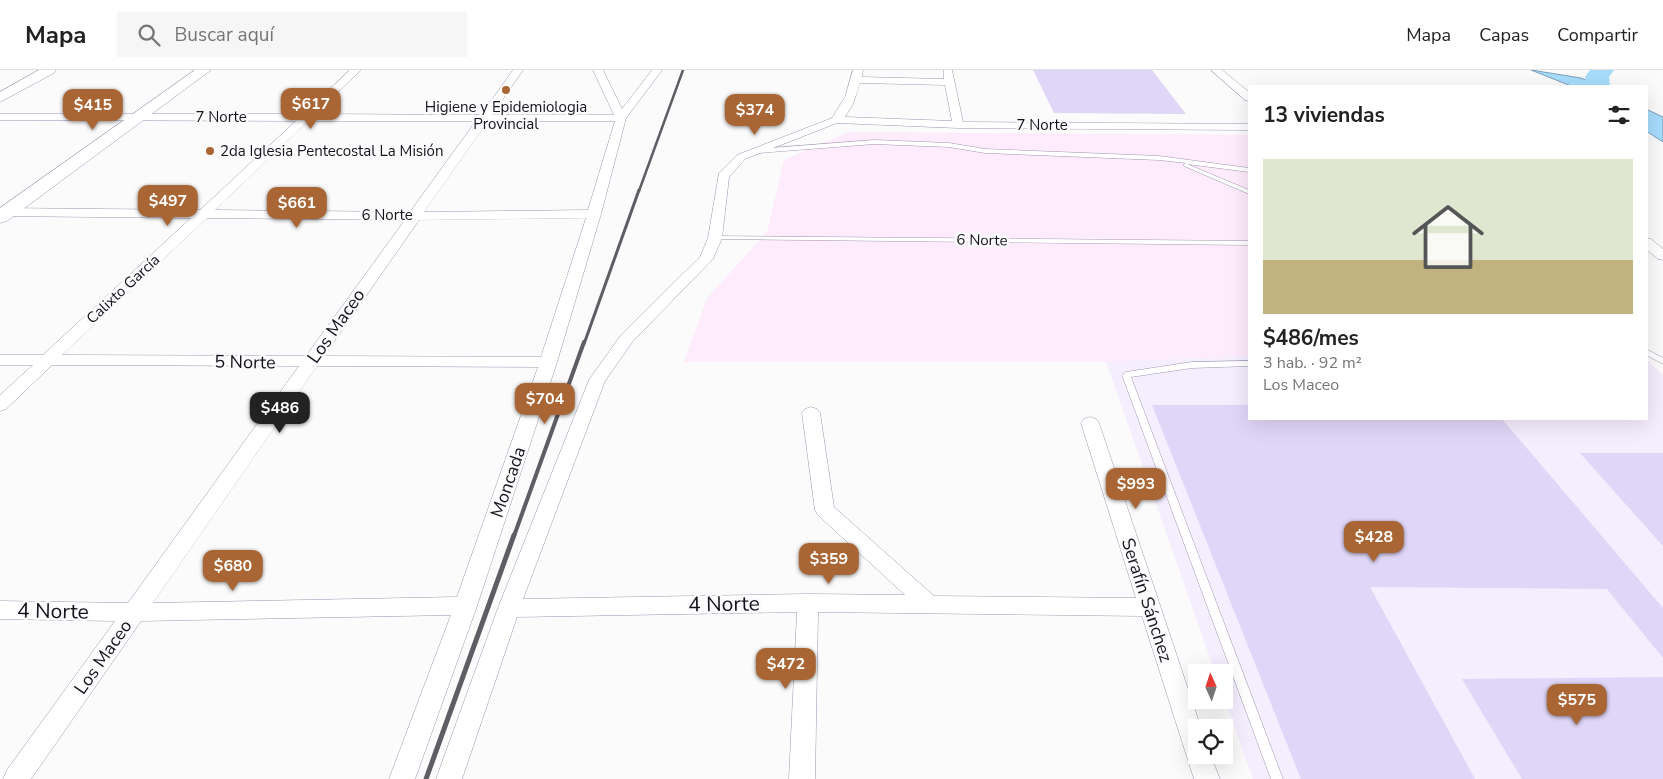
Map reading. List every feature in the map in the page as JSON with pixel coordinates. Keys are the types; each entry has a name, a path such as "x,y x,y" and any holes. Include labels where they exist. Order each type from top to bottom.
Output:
{"main road":[{"path":"0,98 49,70"},
{"path":"2,214 204,70"}],"street":[{"name":"Calixto García","path":"0,405 356,70"},
{"name":"Los Maceo","path":"16,779 518,70"},
{"path":"598,70 622,118 657,70"},
{"path":"948,70 958,125"},
{"path":"1216,70 1248,97"},
{"path":"449,779 509,608 597,380 627,338 706,259 715,238 723,176 741,157 836,120 843,113 857,75 950,82"},
{"name":"7 Norte","path":"0,117 622,118"},
{"name":"Moncada","path":"402,779 466,606 549,362 595,214 622,118"},
{"name":"7 Norte","path":"836,120 958,125 1248,127"},
{"name":"6 Norte","path":"2,214 414,216 595,214"},
{"path":"1648,244 1663,256"},
{"name":"5 Norte","path":"0,360 549,362"},
{"path":"811,413 825,510 929,604"},
{"name":"Serafín Sánchez","path":"1090,424 1188,724"},
{"path":"802,779 808,603"},
{"name":"4 Norte","path":"509,608 808,603 1149,607"},
{"name":"4 Norte","path":"0,610 134,612 466,606"},
{"path":"1201,764 1207,779"}],"lane":[{"path":"754,151 882,142 949,145 985,150 1160,158 1248,170"},
{"path":"1160,158 1187,165 1248,192"},
{"name":"6 Norte","path":"715,238 1248,242"},
{"path":"1648,352 1663,362"},
{"path":"1248,362 1192,366 1126,375 1277,779"}],"shaded area":[{"path":"848,132 1248,135 1248,356 1106,362 684,362 707,298 767,232 784,160"},
{"path":"1248,356 1248,420 1648,420 1648,361 1663,375 1663,779 1253,779 1228,709 1233,709 1233,664 1212,664 1106,362"}],"water":[{"path":"1531,70 1581,78 1598,85 1568,85"},
{"path":"1648,110 1663,117 1663,142 1648,132"}],"building":[{"path":"1033,70 1152,70 1186,114 1054,113"},
{"path":"1152,405 1248,405 1248,420 1503,420 1663,608 1663,658 1607,589 1370,587 1475,779 1301,779"},
{"path":"1580,453 1663,453 1663,546"},
{"path":"1663,677 1663,779 1522,779 1462,679"}],"waterway":[{"path":"1598,85 1597,77 1602,70"}],"railway":[{"path":"639,191 683,70"},
{"path":"584,344 639,190"},
{"path":"514,536 584,342"},
{"path":"426,779 514,535"}],"place":[{"name":"Higiene y Epidemiologia Provincial","path":"506,90"},
{"name":"2da Iglesia Pentecostal La Misión","path":"210,151"}]}
